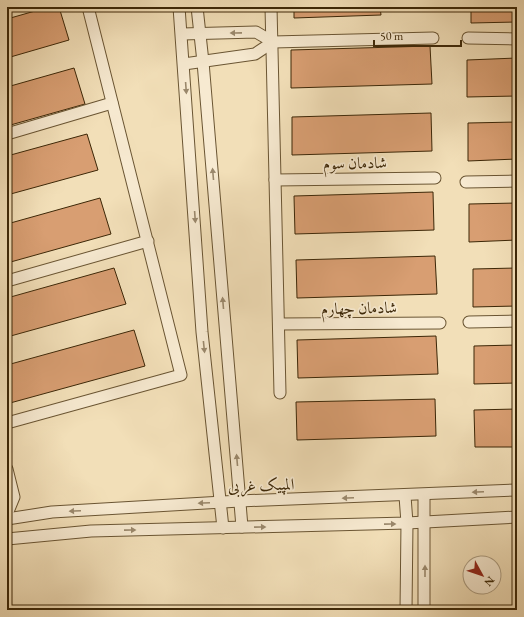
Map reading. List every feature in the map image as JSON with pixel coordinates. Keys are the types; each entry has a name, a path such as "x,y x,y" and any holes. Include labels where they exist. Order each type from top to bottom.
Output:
{"street":[{"path":"7,423 181,375 88,7"},
{"path":"179,7 202,332 224,528"},
{"path":"197,7 199,33 204,62 242,527"},
{"path":"271,7 280,393"},
{"path":"182,34 256,32 273,42 433,38"},
{"path":"468,38 517,39"},
{"path":"184,64 255,54 273,42"},
{"path":"7,134 112,102"},
{"name":"شادمان سوم","path":"275,180 435,178"},
{"path":"466,182 517,181"},
{"path":"7,281 148,241"},
{"path":"469,322 517,321"},
{"name":"شادمان چهارم","path":"279,324 440,323"},
{"path":"7,469 14,497 7,514"},
{"name":"المپیک غربی","path":"7,519 52,512 221,502 405,496 517,490"},
{"path":"424,495 424,610"},
{"path":"405,496 407,524 406,610"},
{"path":"7,538 91,530 407,524 517,517"}],"building":[{"path":"49,7 59,7 69,40 7,58 7,19"},
{"path":"294,7 380,7 381,15 294,18"},
{"path":"471,7 517,7 517,22 471,23"},
{"path":"430,46 432,84 291,88 291,50"},
{"path":"517,58 517,96 467,97 467,60"},
{"path":"74,68 85,104 7,126 7,87"},
{"path":"431,113 432,151 292,155 292,117"},
{"path":"517,122 517,159 468,161 468,123"},
{"path":"87,134 98,170 7,195 7,156"},
{"path":"433,192 434,230 295,234 294,196"},
{"path":"100,198 111,234 7,263 7,224"},
{"path":"517,203 517,240 469,242 469,204"},
{"path":"435,256 437,294 297,298 296,260"},
{"path":"114,268 126,304 7,337 7,298"},
{"path":"517,268 517,306 473,307 473,269"},
{"path":"134,330 145,366 10,403 7,393 7,365"},
{"path":"436,336 438,374 298,378 297,340"},
{"path":"517,345 517,383 474,384 474,346"},
{"path":"435,399 436,436 297,440 296,402"},
{"path":"517,409 517,447 475,447 474,410"}]}
